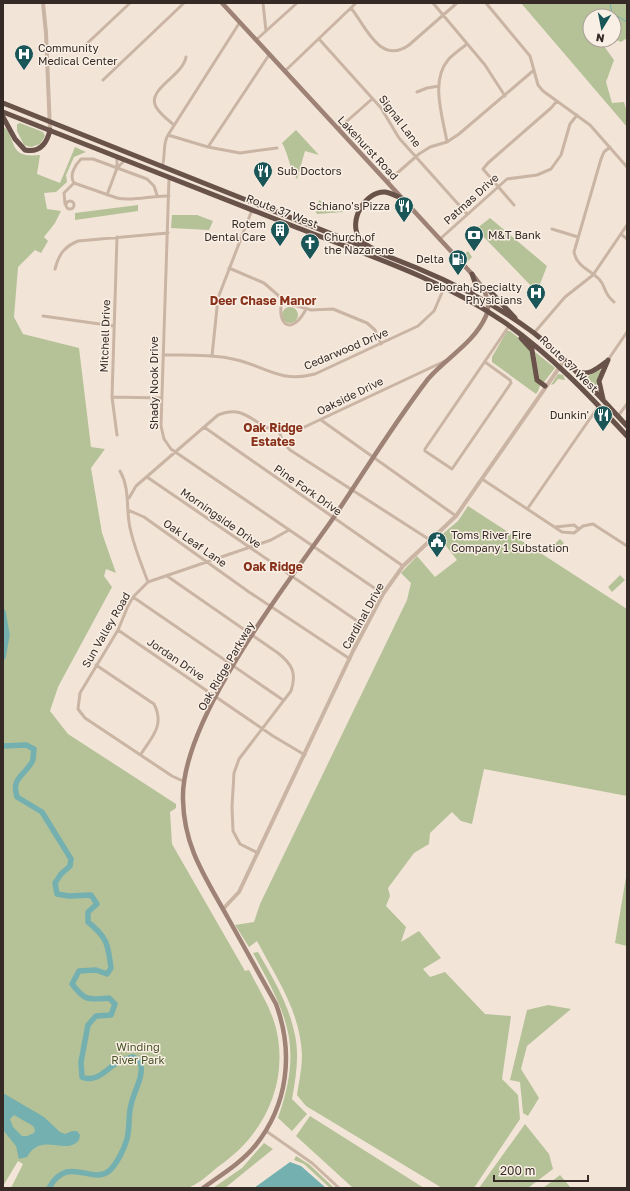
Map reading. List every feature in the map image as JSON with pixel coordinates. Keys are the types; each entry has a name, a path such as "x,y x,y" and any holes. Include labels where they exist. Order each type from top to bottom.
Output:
{"highway":[{"name":"Route 37 West","path":"3,103 383,255 461,288 520,323 534,334 572,368 627,426"},
{"name":"Route 37 West","path":"3,112 252,210 444,288 487,311 530,340 559,366 627,436"},
{"path":"3,117 16,139 25,150 36,151 42,147 50,130"},
{"path":"383,255 360,239 356,225 358,213 367,201 376,194 386,192 403,199"},
{"path":"461,288 476,290 476,284 472,274"},
{"path":"481,286 488,289 520,323"},
{"path":"510,326 532,348 537,380 545,386"},
{"path":"572,368 584,374 594,370 608,360"},
{"path":"604,402 600,391 599,381 608,360"}],"main road":[{"name":"Lakehurst Road","path":"222,3 472,274 481,286 488,303 487,311"},
{"name":"Oak Ridge Parkway","path":"203,1188 234,1166 254,1147 266,1131 282,1094 287,1055 286,1038 276,1004 201,872 187,837 183,799 183,781 191,752 216,697 253,635 291,577 428,380 446,360 469,339 485,318 487,311"}],"street":[{"path":"43,3 46,33 50,130"},
{"path":"78,52 130,3"},
{"path":"103,80 184,3"},
{"path":"263,3 266,31"},
{"path":"256,40 297,3"},
{"path":"285,71 356,3"},
{"path":"433,3 485,65 505,96"},
{"path":"350,8 364,28 379,45 392,51 404,49 457,3"},
{"path":"486,3 530,56 538,84 543,91 596,130 627,166"},
{"path":"162,167 164,160 164,145 168,135 240,22"},
{"name":"Signal Lane","path":"319,39 381,108 399,138 467,214"},
{"path":"447,142 441,111 439,86 441,73 448,61 467,44"},
{"path":"208,146 269,55"},
{"path":"174,125 156,107 155,97 159,90 183,67 186,57"},
{"path":"387,182 430,147 447,142 463,132 534,70"},
{"path":"418,92 427,88 439,86"},
{"path":"338,129 372,99"},
{"path":"514,205 484,171 485,165 551,108 557,101"},
{"name":"Patmas Drive","path":"440,239 506,179 537,176 551,169 561,155 570,124 576,115"},
{"path":"168,135 240,153 277,148"},
{"path":"610,147 604,152 601,159 574,250 576,259 580,266 601,281 607,296 614,302"},
{"path":"107,195 117,168 117,157"},
{"path":"74,183 72,179 73,171 80,160 83,158 94,158 150,181 154,186 157,195"},
{"path":"117,168 126,160"},
{"name":"Shady Nook Drive","path":"169,178 162,398 162,432 166,441 176,452 382,594"},
{"path":"74,183 123,200 157,195 169,196"},
{"path":"65,204 64,193 74,183"},
{"path":"212,356 216,307 252,210"},
{"path":"534,334 565,297 593,275 627,225"},
{"path":"552,229 578,237"},
{"path":"55,269 61,253 78,241 168,233"},
{"path":"621,234 627,238"},
{"name":"Mitchell Drive","path":"117,237 112,397 118,435"},
{"path":"230,268 264,283 282,300 293,306 306,309 333,309 367,323 375,330 381,344"},
{"name":"Cedarwood Drive","path":"163,355 212,356 238,360 272,374 299,377 315,374 381,344 424,321 434,311 444,288"},
{"path":"282,300 280,315 281,319 287,324 291,325 297,323 306,309"},
{"path":"43,316 114,326"},
{"path":"485,362 511,382 452,469 424,450 485,362 510,326"},
{"path":"608,360 627,332"},
{"name":"Oakside Drive","path":"129,498 136,486 218,415 233,411 245,414 262,425 279,431 296,431 446,360"},
{"name":"Cardinal Drive","path":"223,909 239,892 382,594 403,566 456,516 545,386 564,361"},
{"path":"112,397 162,398"},
{"path":"618,416 627,404"},
{"path":"528,508 598,407"},
{"path":"322,420 456,516"},
{"name":"Pine Fork Drive","path":"204,427 403,566"},
{"path":"279,431 284,443 290,450 430,540"},
{"path":"120,471 129,498 128,510 130,531 148,582"},
{"name":"Morningside Drive","path":"147,477 248,548 366,627"},
{"path":"482,479 568,534 574,533 587,524 593,524 627,546"},
{"name":"Oak Leaf Lane","path":"128,510 144,517 206,562 350,658"},
{"path":"555,527 574,525 579,529"},
{"name":"Sun Valley Road","path":"183,781 172,776 79,713 77,704 80,693 118,630 133,597 148,582 271,540 289,530"},
{"path":"167,576 278,653 293,668 294,682 291,691 239,759 234,773 232,794 233,831 236,837 246,848 258,853"},
{"path":"133,597 283,700"},
{"name":"Jordan Drive","path":"118,630 262,728 305,755"},
{"path":"96,666 154,704 158,713 158,723 154,734 141,754"},
{"path":"266,1131 312,1163 339,1188"}],"green space":[{"path":"521,3 627,3 627,38 622,41 622,8 582,8 582,48 605,48 614,60 606,82 612,103 624,102 627,112 627,127"},
{"path":"20,123 43,132 45,136 40,144 31,147 24,145 17,131 17,124"},
{"name":"Winding River Park","path":"3,126 8,131 17,151 22,154 40,155 37,174 60,183 75,147 86,152 74,157 66,175 67,182 56,192 44,193 47,209 61,211 55,223 44,237 48,241 41,253 35,250 18,267 14,317 23,334 79,348 91,447 105,449 91,468 102,533 116,573 106,569 104,576 112,587 58,687 50,711 68,734 176,804 176,808 170,812 172,844 245,971 249,970 269,1009 277,1033 279,1072 275,1091 259,1125 248,1140 234,1154 194,1185 186,1188 11,1188 23,1164 18,1161 3,1186"},
{"path":"296,130 319,155 305,151 297,179 282,143"},
{"path":"319,200 328,205 344,209 343,212 316,213"},
{"path":"138,205 138,211 75,220 75,213"},
{"path":"172,215 197,215 213,221 209,230 171,228"},
{"path":"490,218 547,266 537,292 476,229"},
{"path":"468,251 472,257 466,263 461,257"},
{"path":"287,307 293,307 298,312 296,321 293,323 287,323 282,318 282,312"},
{"path":"507,331 510,331 530,349 540,386 537,394 538,391 536,394 492,362 492,357"},
{"path":"535,352 555,368 544,382 540,381"},
{"path":"601,370 596,387 586,377"},
{"path":"558,374 563,375 565,380 558,379 551,385"},
{"path":"468,506 627,609 627,796 484,769 472,824 461,821 452,812 430,833 429,844 414,853 388,888 390,896 386,906 406,927 401,942 419,931 441,958 423,969 430,977 445,972 485,1014 511,1016 502,1079 518,1095 520,1119 474,1188 442,1188 306,1106 297,1095 302,1055 297,1024 292,1010 280,982 257,941 249,947 235,925 254,922 260,904 407,600 411,583 401,573 417,556 435,577 457,560 439,537 458,521"},
{"path":"560,539 564,543 555,551 551,547"},
{"path":"620,575 625,580 612,592 608,587"},
{"path":"627,871 627,946 615,943"},
{"path":"258,952 284,1000 296,1039 297,1065 292,1099 307,1114 292,1131 278,1118 286,1093 290,1071 288,1032 283,1014 253,953"},
{"path":"548,1005 571,1009 527,1046 521,1069 539,1098 528,1116 523,1113 520,1082 510,1080 527,1010"},
{"path":"310,1116 424,1188 353,1188 296,1136"},
{"path":"525,1124 549,1154 553,1169 528,1188 479,1188"},
{"path":"264,1143 273,1149 225,1188 213,1188 242,1168"},
{"path":"296,1156 310,1165 334,1188 330,1188 304,1164 294,1160"},
{"path":"560,1175 571,1188 543,1188"}],"water":[{"path":"3,1093 44,1117 60,1132 65,1134 72,1131 77,1131 80,1135 79,1140 69,1146 46,1144 40,1145 32,1150 27,1157 19,1159 16,1146 3,1130","holes":["14,1115 33,1126 35,1130 34,1133 27,1136 22,1136 13,1127 10,1119"]},
{"path":"290,1162 301,1166 326,1188 254,1188"}],"waterway":[{"path":"610,3 612,13 627,22"},
{"path":"3,612 7,635 3,657"},
{"path":"3,746 26,745 34,749 32,762 17,781 17,797 42,812 71,859 70,866 61,874 55,883 57,894 69,896 91,895 97,904 88,912 88,922 103,937 109,953 111,968 107,974 96,970 79,971 72,984 80,994 88,998 109,998 115,1004 111,1015 96,1016 88,1025 81,1062 82,1077 96,1077 104,1073 115,1064 133,1057 140,1061 141,1067 140,1078 130,1109 127,1139 115,1164 109,1171 102,1174 95,1175 72,1171 64,1173 56,1178 49,1188"}],"place":[{"name":"Community Medical Center","path":"24,71"},
{"name":"Sub Doctors","path":"263,188"},
{"name":"Schiano's Pizza","path":"404,223"},
{"name":"Rotem Dental Care","path":"280,247"},
{"name":"M&T Bank","path":"474,252"},
{"name":"Church of the Nazarene","path":"310,260"},
{"name":"Delta","path":"458,276"},
{"name":"Deborah Specialty Physicians","path":"536,310"},
{"name":"Dunkin'","path":"603,432"},
{"name":"Toms River Fire Company 1 Substation","path":"437,558"}],"district":[{"name":"Deer Chase Manor","path":"263,301"},
{"name":"Oak Ridge Estates","path":"273,435"},
{"name":"Oak Ridge","path":"273,567"}]}
